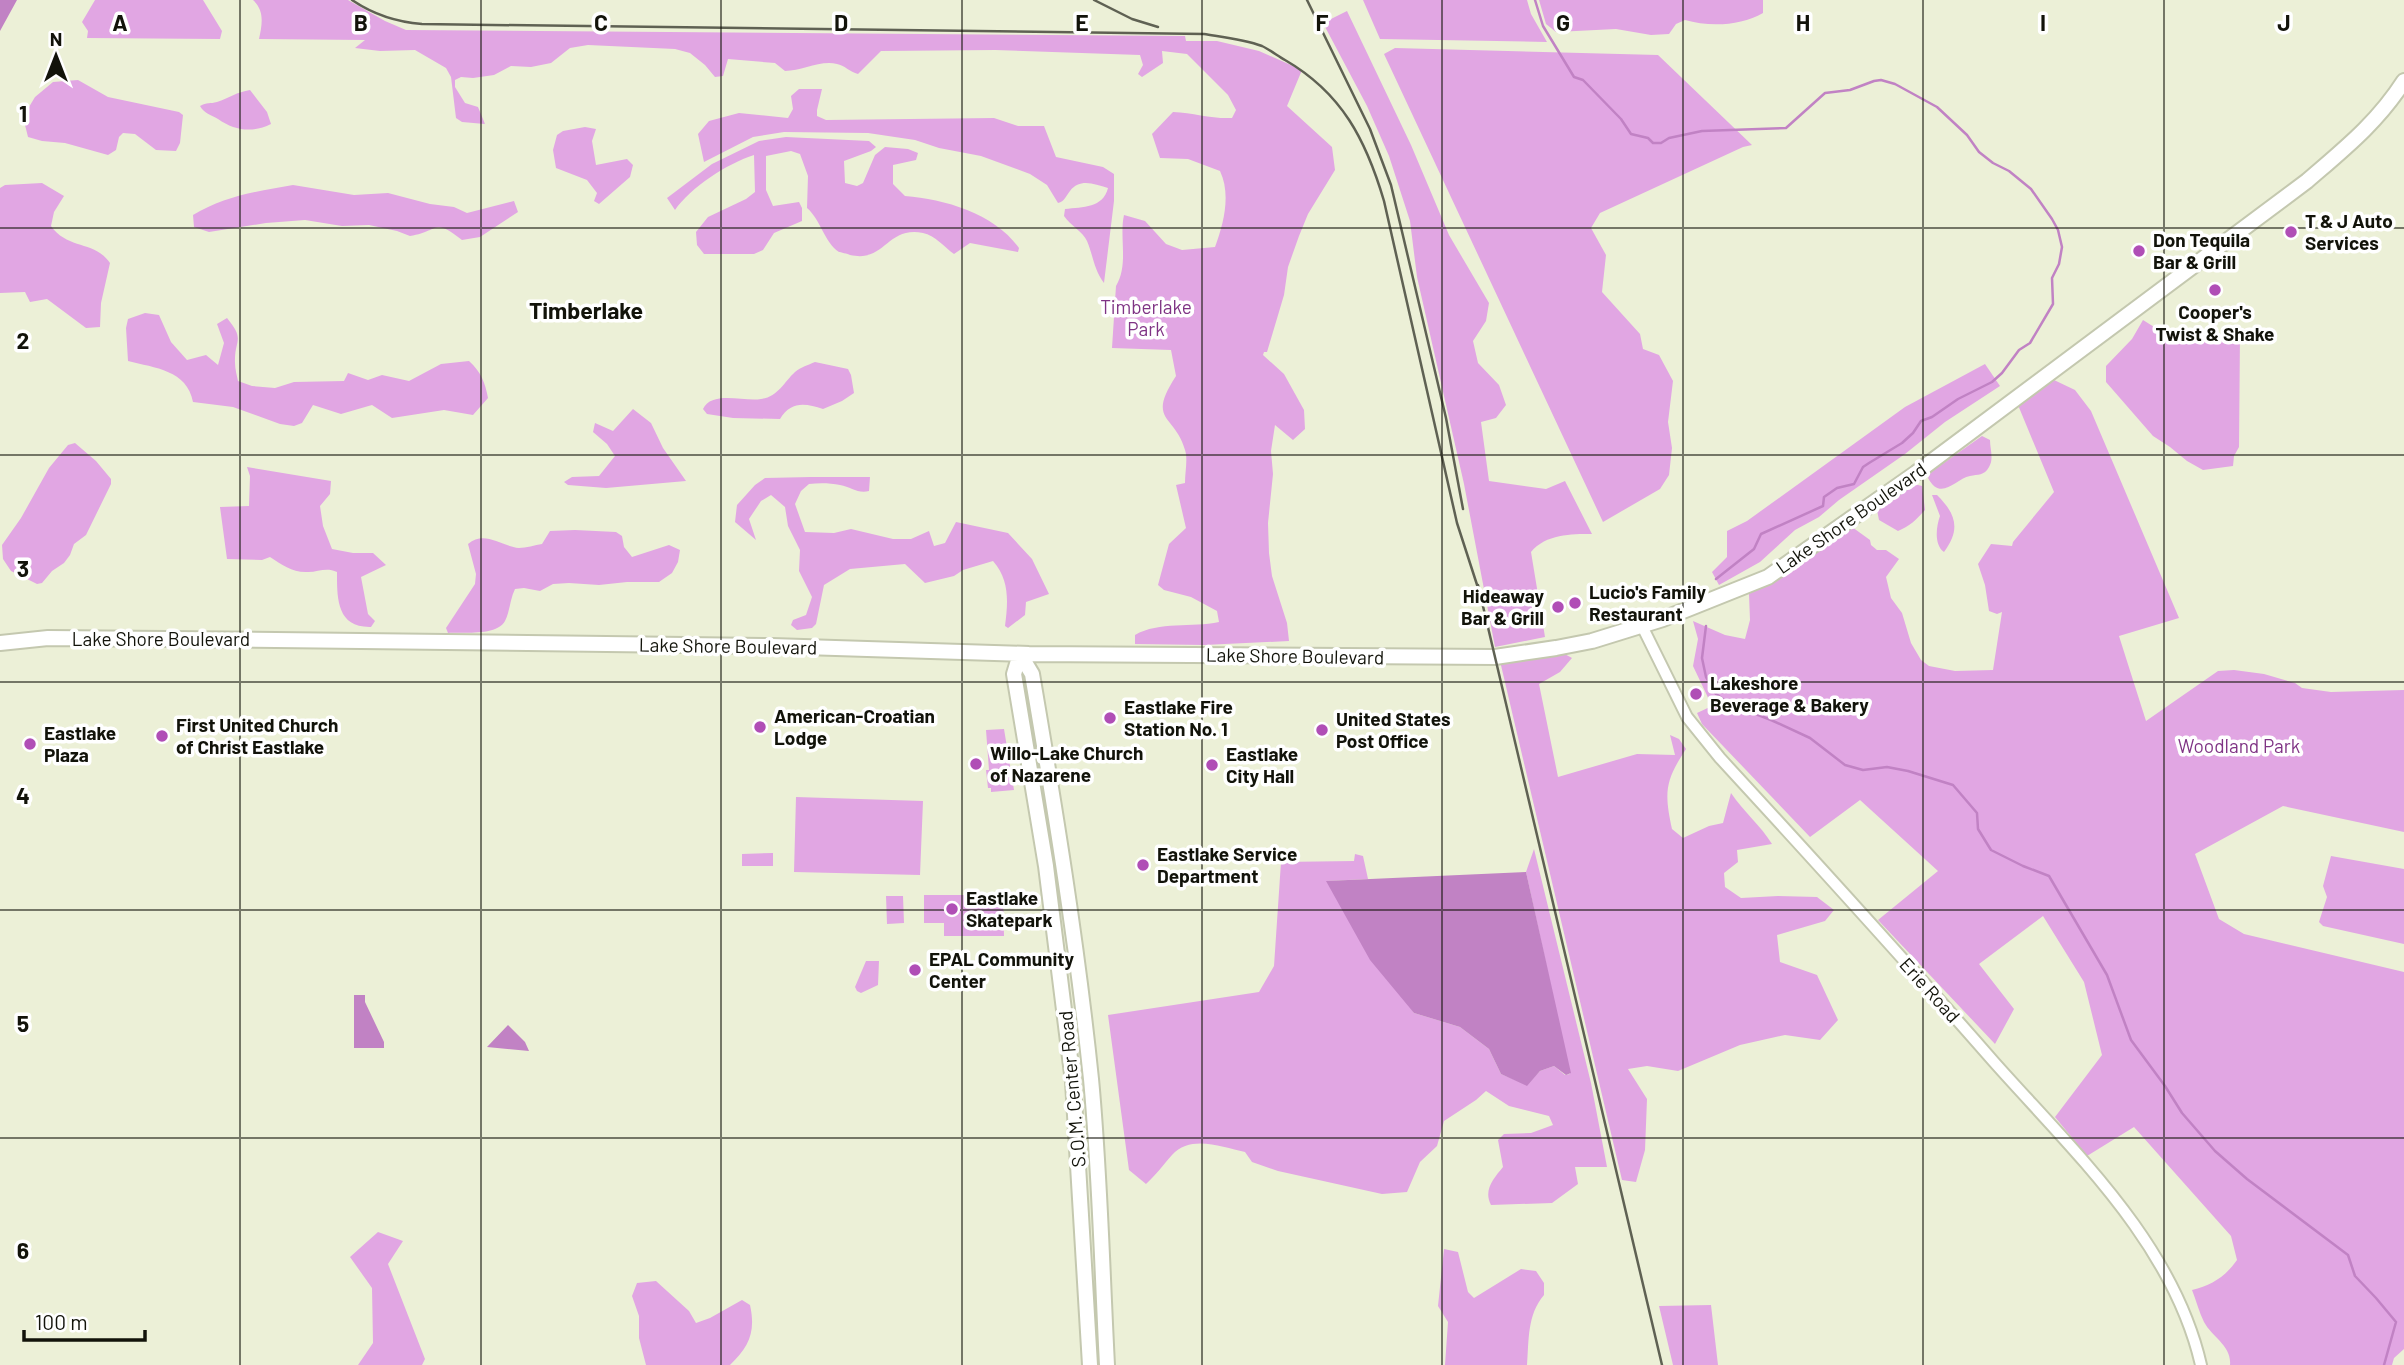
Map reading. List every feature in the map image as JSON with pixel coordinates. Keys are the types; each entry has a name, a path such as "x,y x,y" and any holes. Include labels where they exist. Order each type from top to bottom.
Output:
{"main road":[{"name":"Lake Shore Boulevard","path":"0,643 48,638 285,640 772,646 1020,654 1495,657 1592,640 1642,625 1768,578 1916,473 2307,181 2357,138 2386,108 2404,81"},
{"name":"S.O.M. Center Road","path":"1020,654 1014,674 1046,866 1073,1082 1090,1365"},
{"name":"S.O.M. Center Road","path":"1020,654 1032,674 1064,864 1077,961 1091,1080 1107,1365"}],"street":[{"name":"Erie Road","path":"1642,625 1687,716 1720,758 1944,1005 2128,1216 2162,1266 2186,1315 2201,1365"}],"green space":[{"path":"95,0 203,0 222,31 220,39 87,38 88,31 82,22"},
{"name":"Timberlake Park","path":"253,0 348,0 406,30 1185,36 1186,41 1217,41 1259,51 1302,70 1287,106 1332,147 1335,170 1308,214 1299,236 1288,267 1284,295 1267,352 1263,355 1284,374 1304,410 1305,429 1293,440 1275,425 1271,451 1273,474 1268,523 1269,553 1272,576 1287,623 1289,641 1204,645 1135,644 1135,635 1154,628 1219,622 1217,611 1191,597 1164,590 1158,585 1169,544 1186,528 1176,485 1185,483 1186,454 1181,438 1163,410 1167,391 1176,376 1171,350 1112,348 1116,286 1123,260 1124,215 1145,221 1166,244 1182,250 1215,247 1221,228 1226,199 1220,171 1188,159 1160,158 1152,134 1173,112 1232,118 1236,110 1228,95 1187,54 1162,51 1163,63 1142,77 1138,74 1143,65 1140,55 995,50 881,51 858,74 831,63 785,71 775,63 728,59 723,76 715,77 690,53 675,49 588,45 570,48 551,63 531,67 511,66 494,75 461,77 455,80 455,87 465,103 478,107 485,124 462,122 456,118 451,77 446,68 415,50 380,51 355,48 365,40 259,39 261,13"},
{"path":"1363,0 1527,0 1531,14 1547,42 1380,39"},
{"path":"1539,0 1763,0 1763,13 1745,21 1725,24 1685,20 1676,24 1669,34 1651,35 1616,29 1556,32 1546,24"},
{"path":"1347,11 1411,145 1449,235 1489,303 1486,321 1473,341 1478,363 1499,385 1506,405 1496,418 1481,422 1489,481 1546,489 1565,481 1592,534 1551,538 1531,552 1545,637 1495,647 1464,484 1417,277 1410,221 1389,156 1367,106 1323,23"},
{"path":"1395,48 1658,55 1752,145 1600,213 1591,228 1606,255 1602,292 1640,334 1643,349 1659,355 1673,381 1668,422 1672,448 1669,475 1660,489 1603,522 1384,54"},
{"path":"78,80 108,97 179,112 183,115 180,143 176,151 156,150 135,134 123,133 119,137 116,150 108,155 65,143 28,137 23,117 35,97 53,82"},
{"path":"799,89 822,89 817,116 826,120 994,118 1018,126 1044,126 1056,157 1103,167 1114,174 1114,201 1104,283 1085,238 1064,216 1065,209 1097,203 1108,188 1088,183 1078,184 1058,203 1047,185 1030,174 981,156 939,148 915,140 868,133 784,132 753,137 704,162 698,134 709,121 739,113 788,118 793,109 791,96"},
{"path":"250,90 267,112 271,124 251,130 237,128 208,114 200,106 217,102"},
{"path":"585,127 596,129 592,141 596,165 627,159 633,165 630,177 599,204 594,201 597,193 587,180 556,168 553,150 557,135 563,131"},
{"path":"786,137 869,141 876,147 844,161 845,183 857,186 863,183 875,155 885,147 908,149 918,153 916,160 893,165 893,184 905,196 952,205 983,217 1009,236 1019,248 1018,252 970,243 954,254 932,236 911,232 893,239 871,254 862,256 839,252 807,208 808,176 800,154 791,151 766,156 766,190 773,206 799,202 802,221 774,233 763,250 754,254 704,254 697,245 696,232 708,217 755,192 754,155 710,177 675,210 667,198 712,164 759,141"},
{"path":"42,183 64,196 54,212 51,226 65,239 96,251 110,263 101,303 100,327 86,328 47,299 30,302 25,292 0,293 0,188 5,185"},
{"path":"293,185 354,195 388,193 454,207 467,213 514,201 518,212 480,237 462,240 441,227 410,236 369,225 342,226 305,220 209,232 194,227 193,215 217,203 241,195"},
{"path":"145,313 159,315 171,342 187,360 206,355 218,365 224,343 217,324 227,318 238,336 235,363 238,381 252,386 275,388 294,382 344,381 348,373 368,380 382,375 409,381 441,364 469,361 482,378 488,398 473,415 444,410 392,418 372,405 341,414 313,405 302,423 294,426 280,424 233,407 193,402 190,391 177,377 128,361 128,319"},
{"path":"2143,320 2170,337 2240,334 2239,447 2233,466 2203,470 2187,461 2153,436 2106,382 2106,366 2132,339"},
{"path":"815,362 848,369 854,393 823,409 810,405 794,406 780,419 733,418 707,414 703,409 707,403 721,398 767,398 797,370"},
{"path":"1985,364 2000,386 1945,422 1819,517 1795,530 1760,562 1719,585 1712,572 1727,557 1727,531 1747,521 1905,407"},
{"name":"Woodland Park","path":"2054,380 2075,390 2091,411 2179,618 2119,636 2146,721 2218,671 2264,674 2295,683 2302,688 2331,692 2404,690 2404,832 2283,806 2195,854 2219,919 2244,934 2404,972 2404,1349 2394,1358 2392,1365 2230,1365 2228,1352 2204,1322 2192,1290 2217,1280 2237,1260 2231,1236 2134,1127 2087,1156 2055,1117 2102,1055 2084,982 2043,916 1979,964 2014,1009 1995,1044 1878,920 1938,871 1860,800 1810,837 1702,724 1697,713 1712,706 1693,666 1698,639 1693,621 1725,635 1745,639 1750,620 1749,594 1804,560 1835,535 1852,527 1870,540 1877,550 1886,550 1899,559 1886,577 1891,598 1902,613 1911,643 1921,660 1929,666 1955,671 1993,670 2002,612 1997,614 1989,611 1978,564 1991,544 2012,546 2054,492 2018,405 2037,389"},
{"path":"633,409 651,423 663,448 686,481 606,488 568,485 564,482 572,477 599,476 615,456 607,444 593,432 595,423 613,431"},
{"path":"1982,436 1990,440 1990,464 1985,472 1964,478 1943,489 1933,485 1928,478 1931,472"},
{"path":"75,443 96,461 111,479 111,484 86,535 74,544 64,563 52,571 42,583 37,584 11,571 3,559 2,545 21,518 49,468 68,445"},
{"path":"247,467 331,481 330,494 320,506 323,526 332,549 373,553 386,565 361,577 368,614 375,621 371,627 359,626 345,617 337,591 337,572 297,571 270,557 262,560 227,559 220,507 249,506 250,476"},
{"path":"870,477 869,491 832,484 809,484 801,491 795,504 805,532 834,533 851,529 893,539 911,539 929,531 934,546 945,543 956,522 1008,533 1032,559 1049,594 1026,602 1025,615 1008,628 1005,626 1005,584 993,561 963,570 954,576 925,583 905,564 850,569 824,585 816,624 812,628 797,630 791,625 793,620 806,615 812,597 799,571 800,550 788,526 785,507 771,495 761,501 749,519 756,540 735,522 737,505 765,478"},
{"path":"1914,484 1922,486 1925,510 1919,517 1898,531 1879,520 1877,510"},
{"path":"1932,495 1937,495 1949,509 1954,522 1953,536 1944,552 1937,540 1940,516"},
{"path":"550,531 616,532 622,536 624,547 632,557 669,545 680,550 678,562 672,573 659,582 599,585 569,583 553,584 540,591 515,589 507,617 501,626 487,631 448,633 446,628 475,584 476,574 468,544 480,538 525,548 542,544"},
{"path":"1561,652 1572,658 1560,672 1539,684 1558,777 1637,754 1675,755 1670,735 1679,739 1686,749 1668,787 1672,829 1683,838 1709,826 1723,823 1731,793 1772,844 1737,850 1738,862 1724,873 1725,887 1741,898 1817,897 1834,910 1825,921 1777,935 1780,962 1817,975 1838,1020 1820,1040 1785,1035 1740,1045 1678,1071 1647,1066 1628,1069 1647,1099 1645,1150 1636,1182 1622,1180 1500,661"},
{"path":"1004,729 1014,790 991,792 986,770 989,770 986,730"},
{"path":"796,797 923,801 920,875 794,872"},
{"path":"1534,849 1591,1083 1607,1167 1575,1167 1578,1184 1552,1203 1491,1205 1489,1189 1503,1167 1498,1140 1504,1134 1531,1133 1553,1125 1549,1116 1509,1106 1486,1091 1444,1121 1437,1146 1420,1162 1407,1192 1382,1194 1278,1171 1252,1162 1245,1152 1207,1144 1188,1145 1180,1149 1146,1184 1129,1170 1108,1015 1259,992 1274,966 1281,862 1354,861 1355,854 1363,856 1368,879 1327,881 1414,1013 1460,1027 1489,1049 1501,1074 1527,1085 1540,1071 1554,1066 1565,1075 1570,1074 1526,872"},
{"path":"773,853 773,866 742,866 742,854"},
{"path":"2331,856 2404,869 2404,944 2323,926 2319,922 2327,897 2323,886"},
{"name":"Eastlake Skatepark","path":"924,895 1003,895 1004,936 944,936 944,923 924,923"},
{"path":"886,896 903,896 904,923 887,924"},
{"path":"866,961 879,961 878,985 861,993 855,987"},
{"path":"378,1232 403,1241 388,1264 425,1359 422,1365 358,1365 373,1343 372,1288 350,1257"},
{"path":"1444,1249 1458,1252 1468,1292 1474,1298 1521,1269 1536,1271 1544,1283 1544,1295 1532,1319 1527,1365 1445,1365 1448,1322 1438,1306"},
{"path":"656,1281 689,1311 696,1323 742,1300 750,1305 752,1323 749,1338 742,1352 730,1365 646,1365 639,1338 639,1316 632,1296 637,1283"},
{"path":"1711,1305 1718,1365 1673,1365 1659,1306"}],"shaded area":[{"path":"0,0 17,0 0,31"},
{"path":"1526,872 1571,1073 1566,1075 1554,1066 1540,1071 1527,1086 1501,1074 1489,1049 1460,1027 1414,1013 1370,960 1326,881"},
{"path":"354,995 365,995 365,1002 384,1042 384,1048 354,1048"},
{"path":"508,1025 525,1042 529,1051 487,1047"}],"waterway":[{"path":"1535,0 1543,26 1574,77 1583,80 1621,119 1631,134 1648,138 1653,143 1661,143 1669,138 1702,131 1786,128 1825,93 1850,90 1881,80 1895,84 1937,107 1967,135 1979,152 2031,189 2058,230 2062,247 2059,264 2052,278 2053,304 2030,343 2019,350 2002,373 1992,382 1921,421 1902,443 1863,467 1854,484 1837,488 1824,497 1823,506 1761,534 1754,549 1716,579"},
{"path":"1706,626 1702,658 1706,677 1716,694 1730,704 1810,738 1845,765 1863,770 1887,767 1953,785 1977,813 1978,829 1991,850 2049,876 2107,975 2131,1040 2182,1113 2215,1151 2247,1179 2348,1255 2355,1276 2396,1322 2384,1365"}],"railway":[{"path":"352,0 386,17 422,24 1204,34 1262,46 1322,87 1349,120 1369,158 1384,201 1457,523 1480,594"},
{"path":"1094,0 1132,19 1158,27"},
{"path":"1307,0 1370,129 1391,185 1446,418 1463,509"},
{"path":"1478,585 1662,1365"}],"place":[{"name":"T & J Auto Services","path":"2291,232"},
{"name":"Don Tequila Bar & Grill","path":"2139,251"},
{"name":"Cooper's Twist & Shake","path":"2215,290"},
{"name":"Lucio's Family Restaurant","path":"1575,603"},
{"name":"Hideaway Bar & Grill","path":"1558,607"},
{"name":"Lakeshore Beverage & Bakery","path":"1696,694"},
{"name":"Eastlake Fire Station No. 1","path":"1110,718"},
{"name":"American-Croatian Lodge","path":"760,727"},
{"name":"United States Post Office","path":"1322,730"},
{"name":"First United Church of Christ Eastlake","path":"162,736"},
{"name":"Eastlake Plaza","path":"30,744"},
{"name":"Willo-Lake Church of Nazarene","path":"976,764"},
{"name":"Eastlake City Hall","path":"1212,765"},
{"name":"Eastlake Service Department","path":"1143,865"},
{"name":"Eastlake Skatepark","path":"952,909"},
{"name":"EPAL Community Center","path":"915,970"}],"district":[{"name":"Timberlake","path":"586,311"}]}
